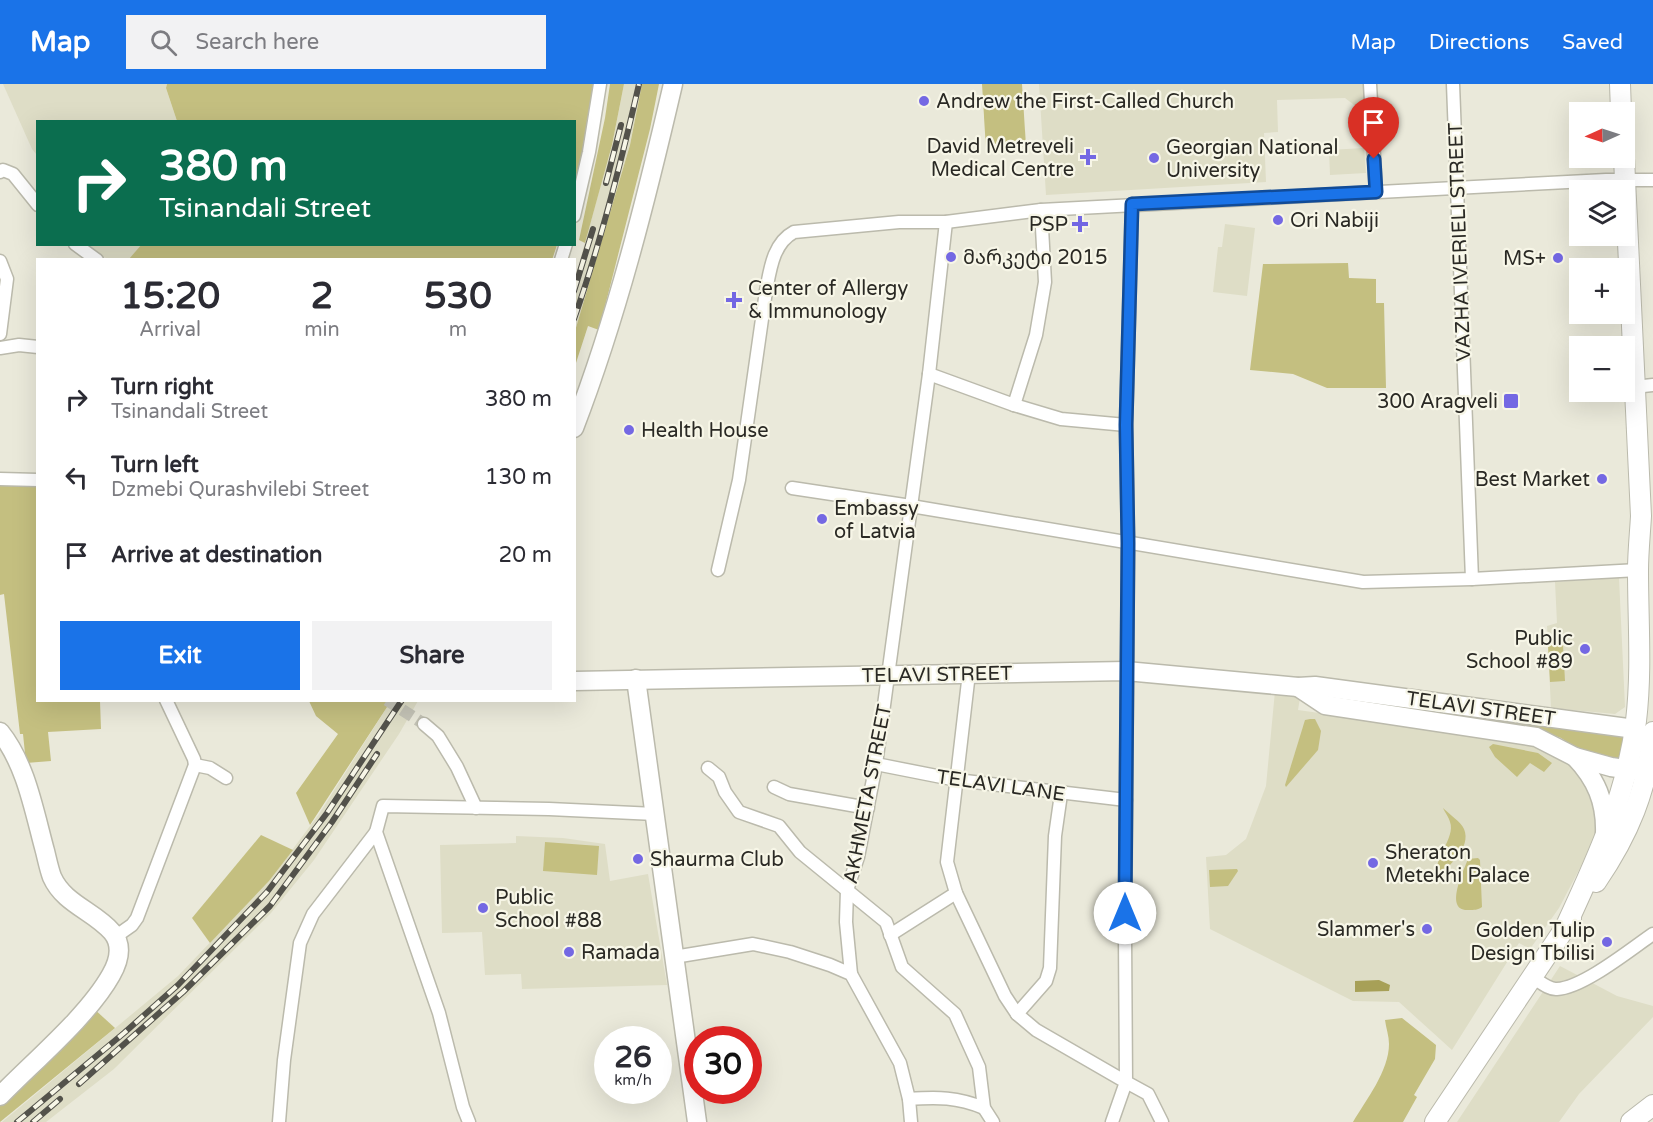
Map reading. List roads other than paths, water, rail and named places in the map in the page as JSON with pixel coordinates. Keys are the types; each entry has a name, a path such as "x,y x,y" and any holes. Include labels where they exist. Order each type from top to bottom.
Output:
{"main road":[{"path":"1620,84 1621,102"},
{"path":"1435,1122 1617,851 1640,798 1646,764 1638,570 1643,386 1624,168"},
{"path":"1641,516 1650,569 1653,643"},
{"path":"1565,928 1618,805 1646,764 1644,730"},
{"path":"1631,1122 1653,1105"}],"street":[{"path":"576,207 589,152 600,84"},
{"path":"576,423 596,372 645,203 673,84"},
{"path":"1370,84 1376,192"},
{"name":"VAZHA IVERIELI STREET","path":"1452,84 1472,579"},
{"path":"0,172 3,170 13,174 36,203"},
{"path":"718,570 739,480 772,261 779,245 786,236 794,232 899,222 946,222 1041,210 1132,204 1625,179 1653,180"},
{"path":"1112,1122 1126,1082 1128,543 1126,425 1132,204"},
{"path":"1014,405 1036,335 1045,282 1041,210"},
{"name":"AKHMETA STREET","path":"851,974 846,922 847,890 858,857 876,764 929,374 946,222"},
{"path":"78,246 94,258"},
{"path":"0,261 7,279 0,334"},
{"path":"0,348 19,345 36,347"},
{"path":"929,374 1014,405 1061,419 1126,425"},
{"path":"0,479 36,480"},
{"path":"792,488 1362,582 1638,570"},
{"name":"TELAVI STREET","path":"576,681 1126,671 1306,693 1325,705 1536,737 1575,757 1588,771 1601,796 1605,815 1605,838"},
{"path":"969,673 947,862 956,893 1005,996 1017,1014 1036,1030 1148,1094 1162,1122"},
{"path":"636,679 698,1122"},
{"name":"TELAVI STREET","path":"1306,693 1315,686 1644,730"},
{"path":"115,937 132,925 136,918 195,765 167,702"},
{"path":"424,724 438,736 457,766 476,808"},
{"path":"0,732 14,753 27,788 52,878 63,895 112,932 119,943 118,958 111,975 84,1012 0,1096"},
{"name":"TELAVI STREET","path":"1575,757 1646,764"},
{"name":"TELAVI LANE","path":"876,764 957,780 1126,800"},
{"path":"195,765 210,768 226,778"},
{"path":"708,768 719,777 725,792 739,813 779,826 800,852 886,922 902,967 955,1014 979,1067 984,1108 993,1122"},
{"path":"774,787 789,794 868,808"},
{"path":"1017,1014 1046,981 1050,968 1055,836 1061,794"},
{"path":"279,1122 284,1060 300,943 313,914 376,832 382,806 655,814"},
{"path":"376,832 439,1012 469,1122"},
{"path":"890,935 956,893"},
{"path":"1532,976 1552,989 1576,983 1605,967 1653,934"},
{"path":"674,957 753,944 810,959 851,974 900,1063 909,1099 911,1122"},
{"path":"909,1099 944,1097 967,1101 984,1108"}],"tunnel":[{"path":"390,702 424,724"}],"railway":[{"path":"576,313 610,202 639,84"},
{"path":"606,183 621,125"},
{"path":"576,284 593,229"},
{"path":"17,1122 178,985 267,892 327,813 401,702"},
{"path":"79,1084 183,992 270,906 332,822 377,754"},
{"path":"33,1122 60,1099"}],"place":[{"name":"Andrew the First-Called Church","path":"924,101"},
{"name":"David Metreveli Medical Centre","path":"1088,157"},
{"name":"Georgian National University","path":"1154,158"},
{"name":"Ori Nabiji","path":"1278,220"},
{"name":"PSP","path":"1080,224"},
{"name":"მარკეტი 2015","path":"951,257"},
{"name":"MS+","path":"1558,258"},
{"name":"Center of Allergy & Immunology","path":"734,300"},
{"name":"300 Aragveli","path":"1511,401"},
{"name":"Health House","path":"629,430"},
{"name":"Best Market","path":"1602,479"},
{"name":"Embassy of Latvia","path":"822,519"},
{"name":"Public School #89","path":"1585,649"},
{"name":"Shaurma Club","path":"638,859"},
{"name":"Sheraton Metekhi Palace","path":"1373,863"},
{"name":"Public School #88","path":"483,908"},
{"name":"Slammer's","path":"1427,929"},
{"name":"Golden Tulip Design Tbilisi","path":"1607,942"},
{"name":"Ramada","path":"569,952"}]}
